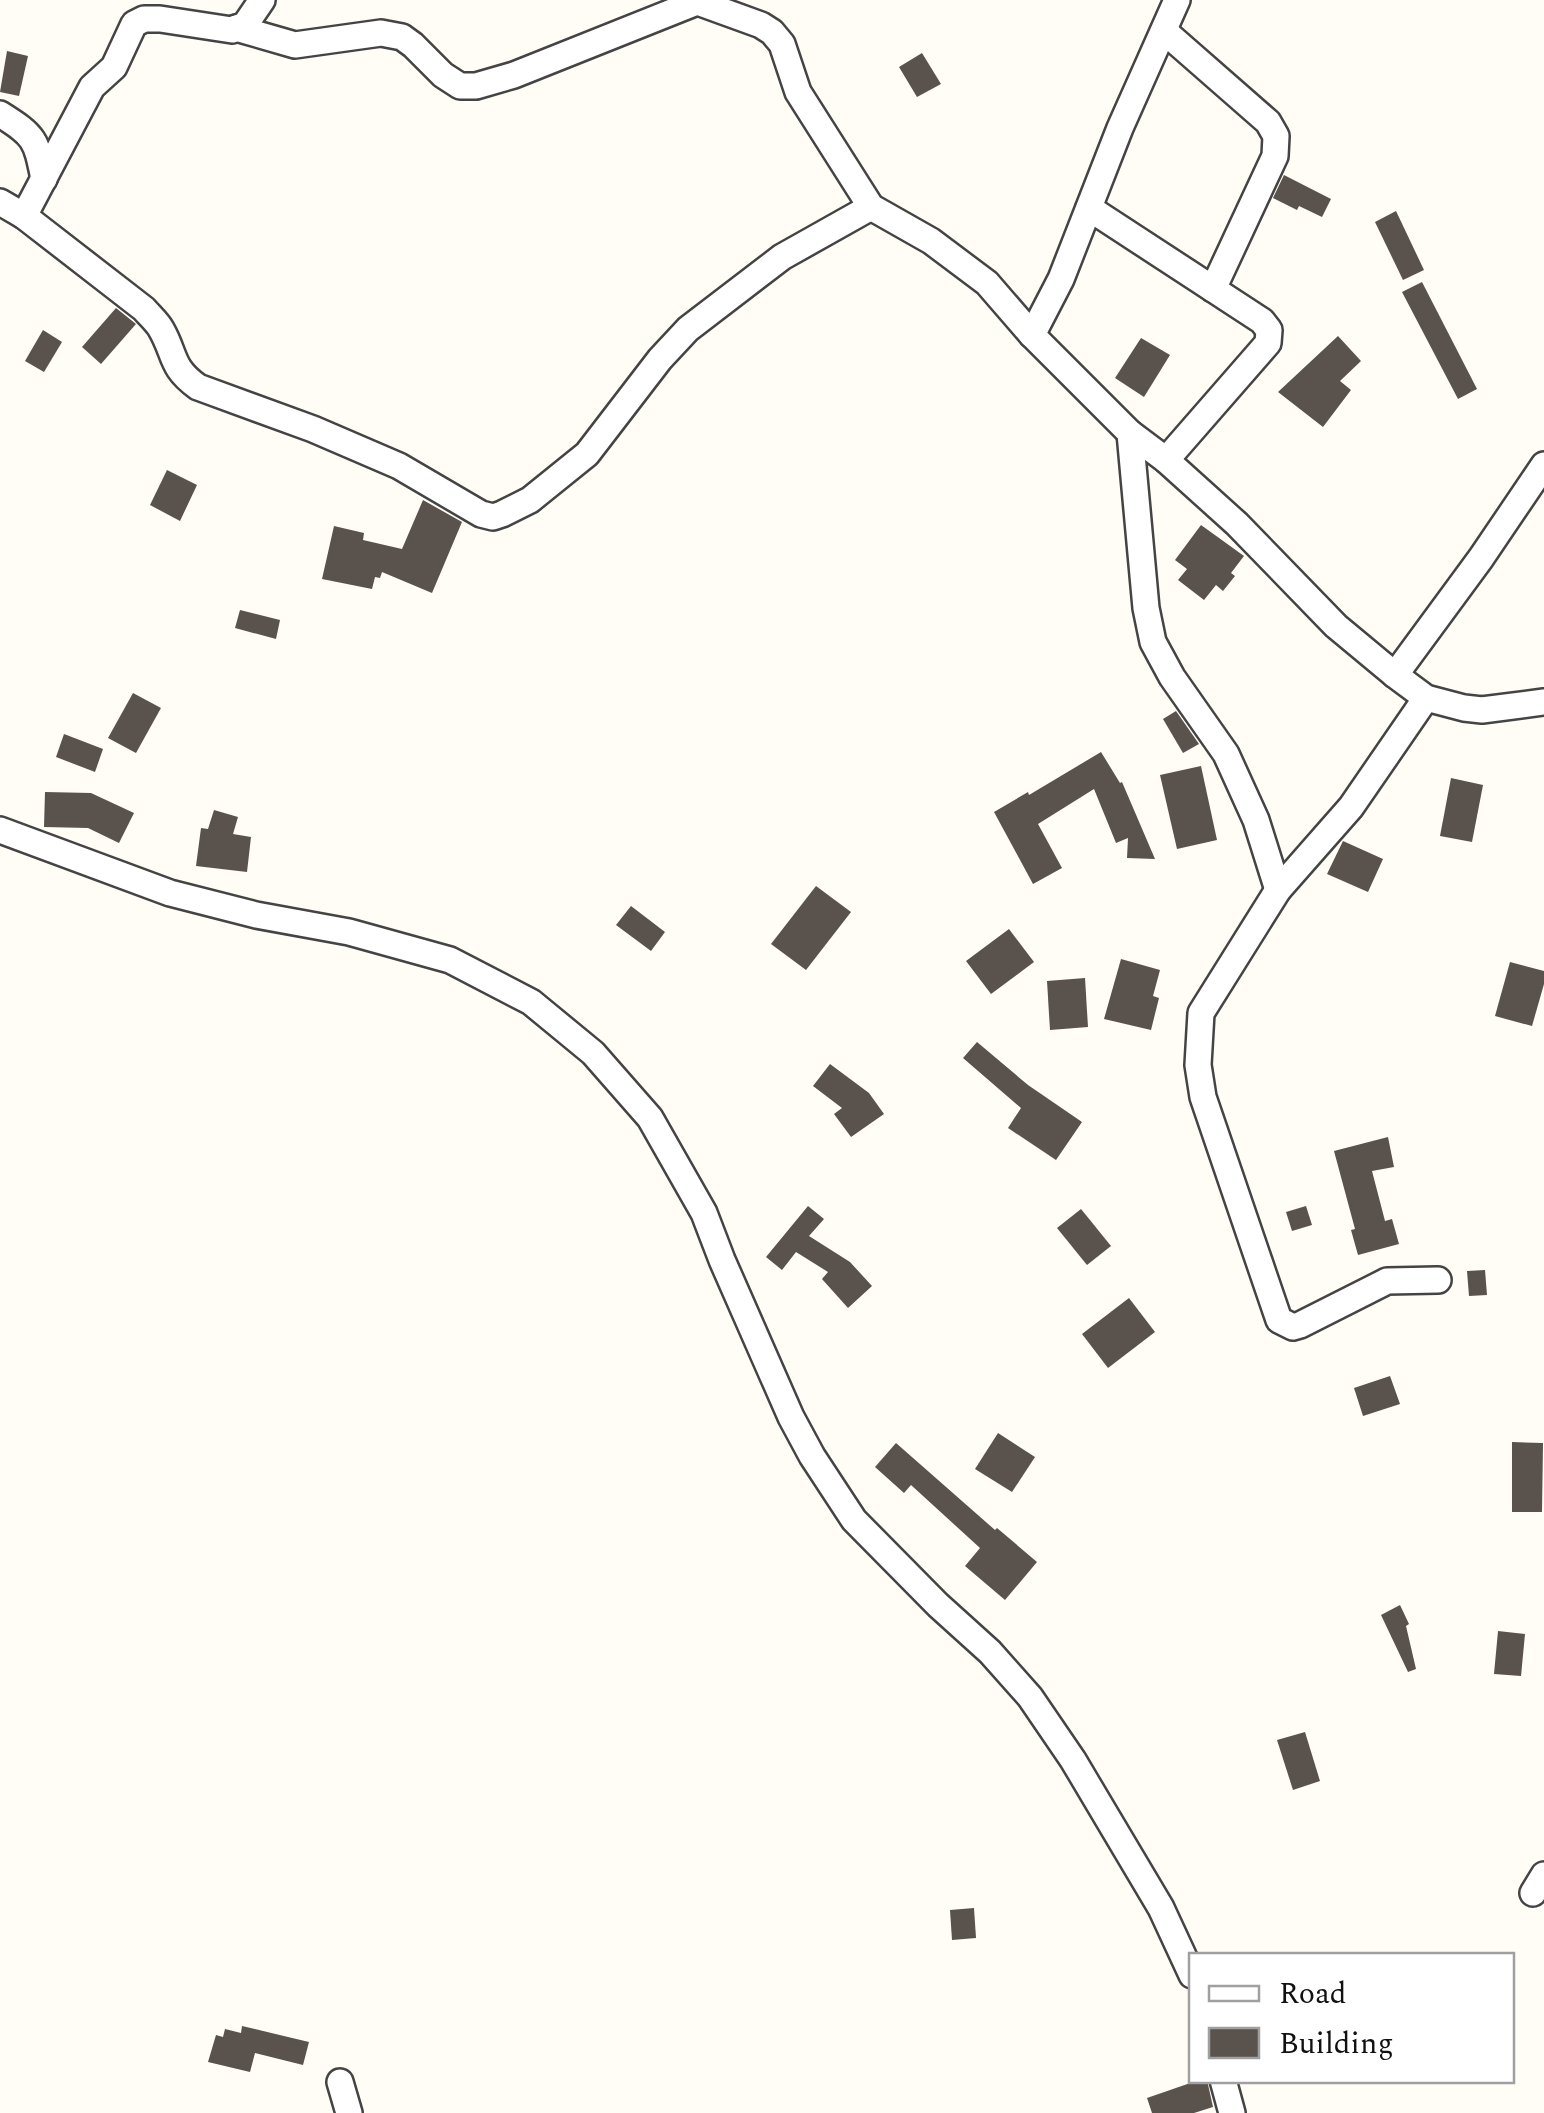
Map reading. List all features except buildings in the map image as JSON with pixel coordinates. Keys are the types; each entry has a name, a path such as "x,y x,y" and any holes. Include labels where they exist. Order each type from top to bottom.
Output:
{"street":[{"path":"24,216 92,87 114,67 134,24 144,18 232,30 252,18 262,0"},
{"path":"1032,335 1060,278 1177,0"},
{"path":"236,28 295,46 381,33 402,37 443,75 460,86 476,86 514,75 694,1 762,25 782,44 798,92 871,207 930,241 987,283 1032,335 1130,433 1237,524 1336,626 1426,698 1482,710 1544,702"},
{"path":"1164,32 1268,122 1276,136 1275,156 1213,288"},
{"path":"0,114 26,130 34,140 44,179"},
{"path":"0,202 24,216 144,310 161,328 183,376 198,386 399,466 451,498 493,517 530,500 587,454 688,329 782,256 871,207"},
{"path":"1089,208 1262,321 1269,330 1268,343 1166,460"},
{"path":"1130,433 1146,608 1154,642 1172,677 1226,754 1256,820 1278,890"},
{"path":"1395,675 1544,465"},
{"path":"1426,698 1351,807 1278,890 1201,1013 1198,1065 1204,1097 1279,1320 1293,1327 1387,1281 1438,1280"},
{"path":"0,830 170,893 256,915 348,932 450,960 531,1002 593,1053 650,1118 704,1213 791,1417 812,1456 854,1520 990,1652 1030,1697 1074,1760 1160,1908 1189,1969"},
{"path":"340,2082 349,2113"},
{"path":"1224,2083 1232,2113"}]}
